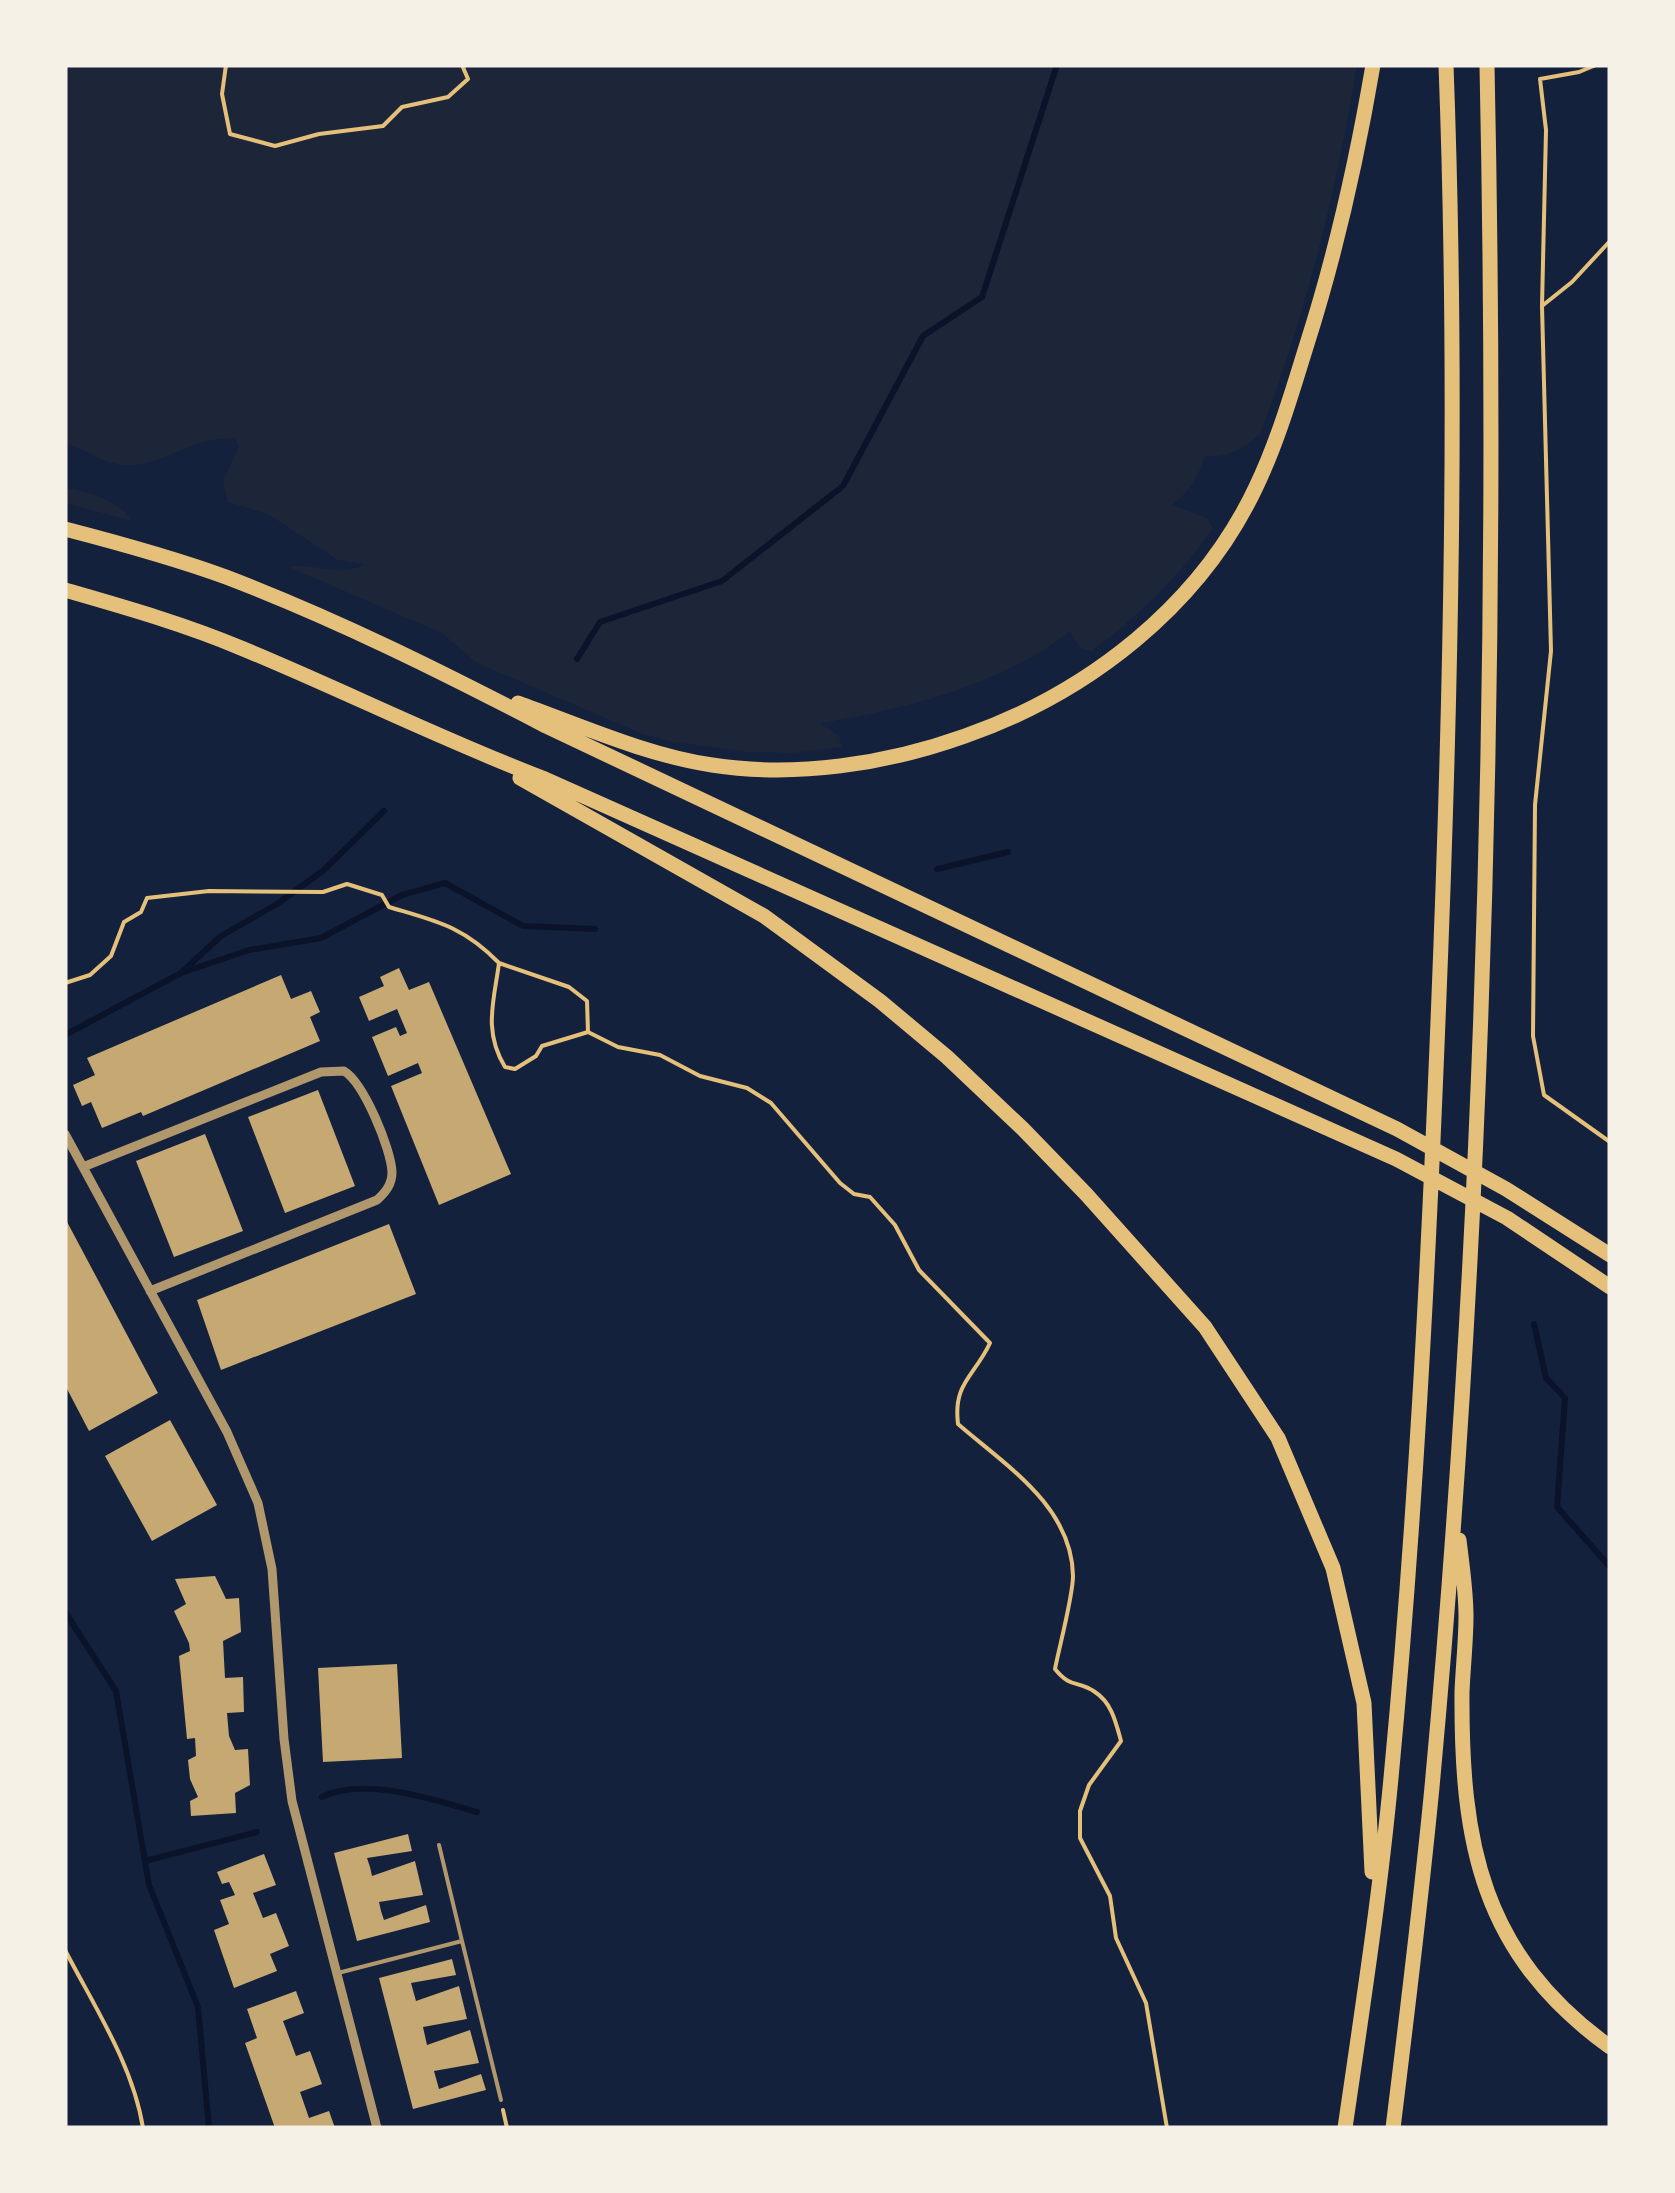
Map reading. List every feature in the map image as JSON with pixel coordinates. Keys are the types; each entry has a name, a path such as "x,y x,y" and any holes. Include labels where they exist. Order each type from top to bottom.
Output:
{"highway":[{"path":"463,683 670,757 716,766 770,769 833,766 934,748 1027,711 1088,677 1174,603 1229,534 1255,489 1289,402 1320,304 1352,172 1372,65"},
{"path":"1345,2128 1374,1926 1404,1630 1430,1225 1452,567 1446,65"},
{"path":"1393,2128 1432,1788 1455,1492 1477,1111 1492,620 1487,65"},
{"path":"65,529 139,548 225,577 463,683 1396,1129 1506,1189 1610,1255"},
{"path":"65,590 172,621 240,647 1396,1158 1507,1218 1610,1287"},
{"path":"478,754 764,916 880,1001 961,1069 1023,1129 1206,1327 1278,1438 1333,1568 1364,1703 1374,1926"},
{"path":"1455,1492 1466,1614 1466,1803 1482,1878 1493,1908 1531,1976 1577,2023 1610,2046"}],"street":[{"path":"83,1167 321,1072 344,1071 363,1091 392,1168 390,1184 377,1200 150,1291"},
{"path":"65,1134 239,1456 265,1525 289,1781 377,2128"}],"lane":[{"path":"438,1845 502,2100"},
{"path":"338,1973 462,1941"}],"path":[{"path":"226,65 222,94 230,134 275,146 319,134 382,126 402,107 448,96 468,79 462,65"},
{"path":"1596,65 1540,79 1546,130 1542,306 1551,651 1534,804 1533,1036 1544,1095 1610,1142"},
{"path":"1542,306 1572,282 1610,241"},
{"path":"65,984 90,975 112,956 124,922 141,912 147,898 209,891 323,892 347,884 382,895 389,906 476,939 499,962 568,987 587,1001 588,1032"},
{"path":"499,962 489,1007 490,1027 504,1067 515,1069 536,1056 542,1046 588,1032 618,1048 660,1055 700,1076 746,1088 771,1103 840,1183 854,1194 870,1197 895,1225 919,1270 990,1343 982,1362 960,1385 955,1404 958,1424 1017,1474 1046,1503 1061,1525 1073,1576 1054,1669 1066,1682 1095,1691 1111,1709 1121,1741 1089,1785 1080,1811 1080,1838 1110,1896 1116,1938 1146,2003 1167,2128"},
{"path":"65,1950 123,2065 139,2105 142,2128"},
{"path":"502,2100 507,2128"}],"shaded area":[{"path":"65,65 1357,65 1318,252 1292,344 1260,434 1235,451 1205,456 1193,483 1172,505 1207,518 1213,528 1186,563 1142,610 1091,651 1080,648 1070,631 1015,666 984,680 884,711 820,723 839,736 842,747 793,753 749,752 673,742 640,733 477,663 442,633 289,567 346,570 364,564 338,560 268,514 228,502 223,481 239,446 235,439 206,441 153,461 125,465 65,443"},
{"path":"65,488 93,494 132,521 65,503"}],"building":[{"path":"399,968 409,990 429,982 511,1174 439,1205 391,1086 422,1073 418,1063 388,1076 372,1037 396,1027 400,1036 407,1033 397,1009 369,1021 359,997 384,986 380,977"},
{"path":"281,975 291,999 311,991 320,1012 310,1017 320,1041 143,1116 141,1112 102,1128 91,1102 82,1106 73,1085 95,1075 87,1058"},
{"path":"318,1090 355,1186 285,1213 248,1117"},
{"path":"205,1134 243,1231 174,1257 136,1161"},
{"path":"65,1218 158,1393 89,1431 65,1385"},
{"path":"389,1224 416,1294 221,1370 197,1300"},
{"path":"170,1420 217,1505 152,1541 105,1456"},
{"path":"215,1576 226,1599 239,1598 241,1632 223,1641 225,1678 243,1677 244,1712 227,1713 235,1750 248,1749 250,1785 235,1793 236,1813 191,1816 190,1801 198,1797 190,1779 188,1760 196,1756 195,1738 187,1739 179,1656 190,1651 174,1611 186,1604 175,1579"},
{"path":"397,1664 402,1758 323,1762 318,1668"},
{"path":"408,1834 412,1851 367,1858 372,1876 415,1861 423,1895 379,1902 381,1911 384,1920 426,1905 430,1922 357,1941 334,1853"},
{"path":"264,1854 276,1885 253,1893 263,1918 276,1913 289,1946 270,1954 277,1971 234,1988 214,1930 229,1924 220,1900 235,1895 229,1882 222,1884 217,1872"},
{"path":"452,1959 456,1975 411,1983 416,2001 459,1986 467,2019 423,2027 427,2045 470,2030 479,2063 434,2071 439,2089 481,2074 486,2090 413,2109 379,1978"},
{"path":"296,1991 304,2013 283,2021 296,2056 310,2051 322,2084 300,2092 309,2118 329,2111 335,2128 275,2128 245,2043 257,2038 247,2009"}],"waterway":[{"path":"577,659 600,622 722,581 843,486 923,336 982,297 1057,65"},
{"path":"183,971 221,936 277,904 324,870 384,811"},
{"path":"937,869 1008,852"},
{"path":"65,1035 181,973 249,950 321,938 402,895 445,883 523,926 595,929"},
{"path":"1534,1324 1546,1378 1565,1398 1557,1507 1610,1567"},
{"path":"65,1612 116,1691 149,1885 198,2007 209,2128"},
{"path":"322,1797 338,1791 378,1789 477,1812"},
{"path":"145,1861 257,1832"}]}
